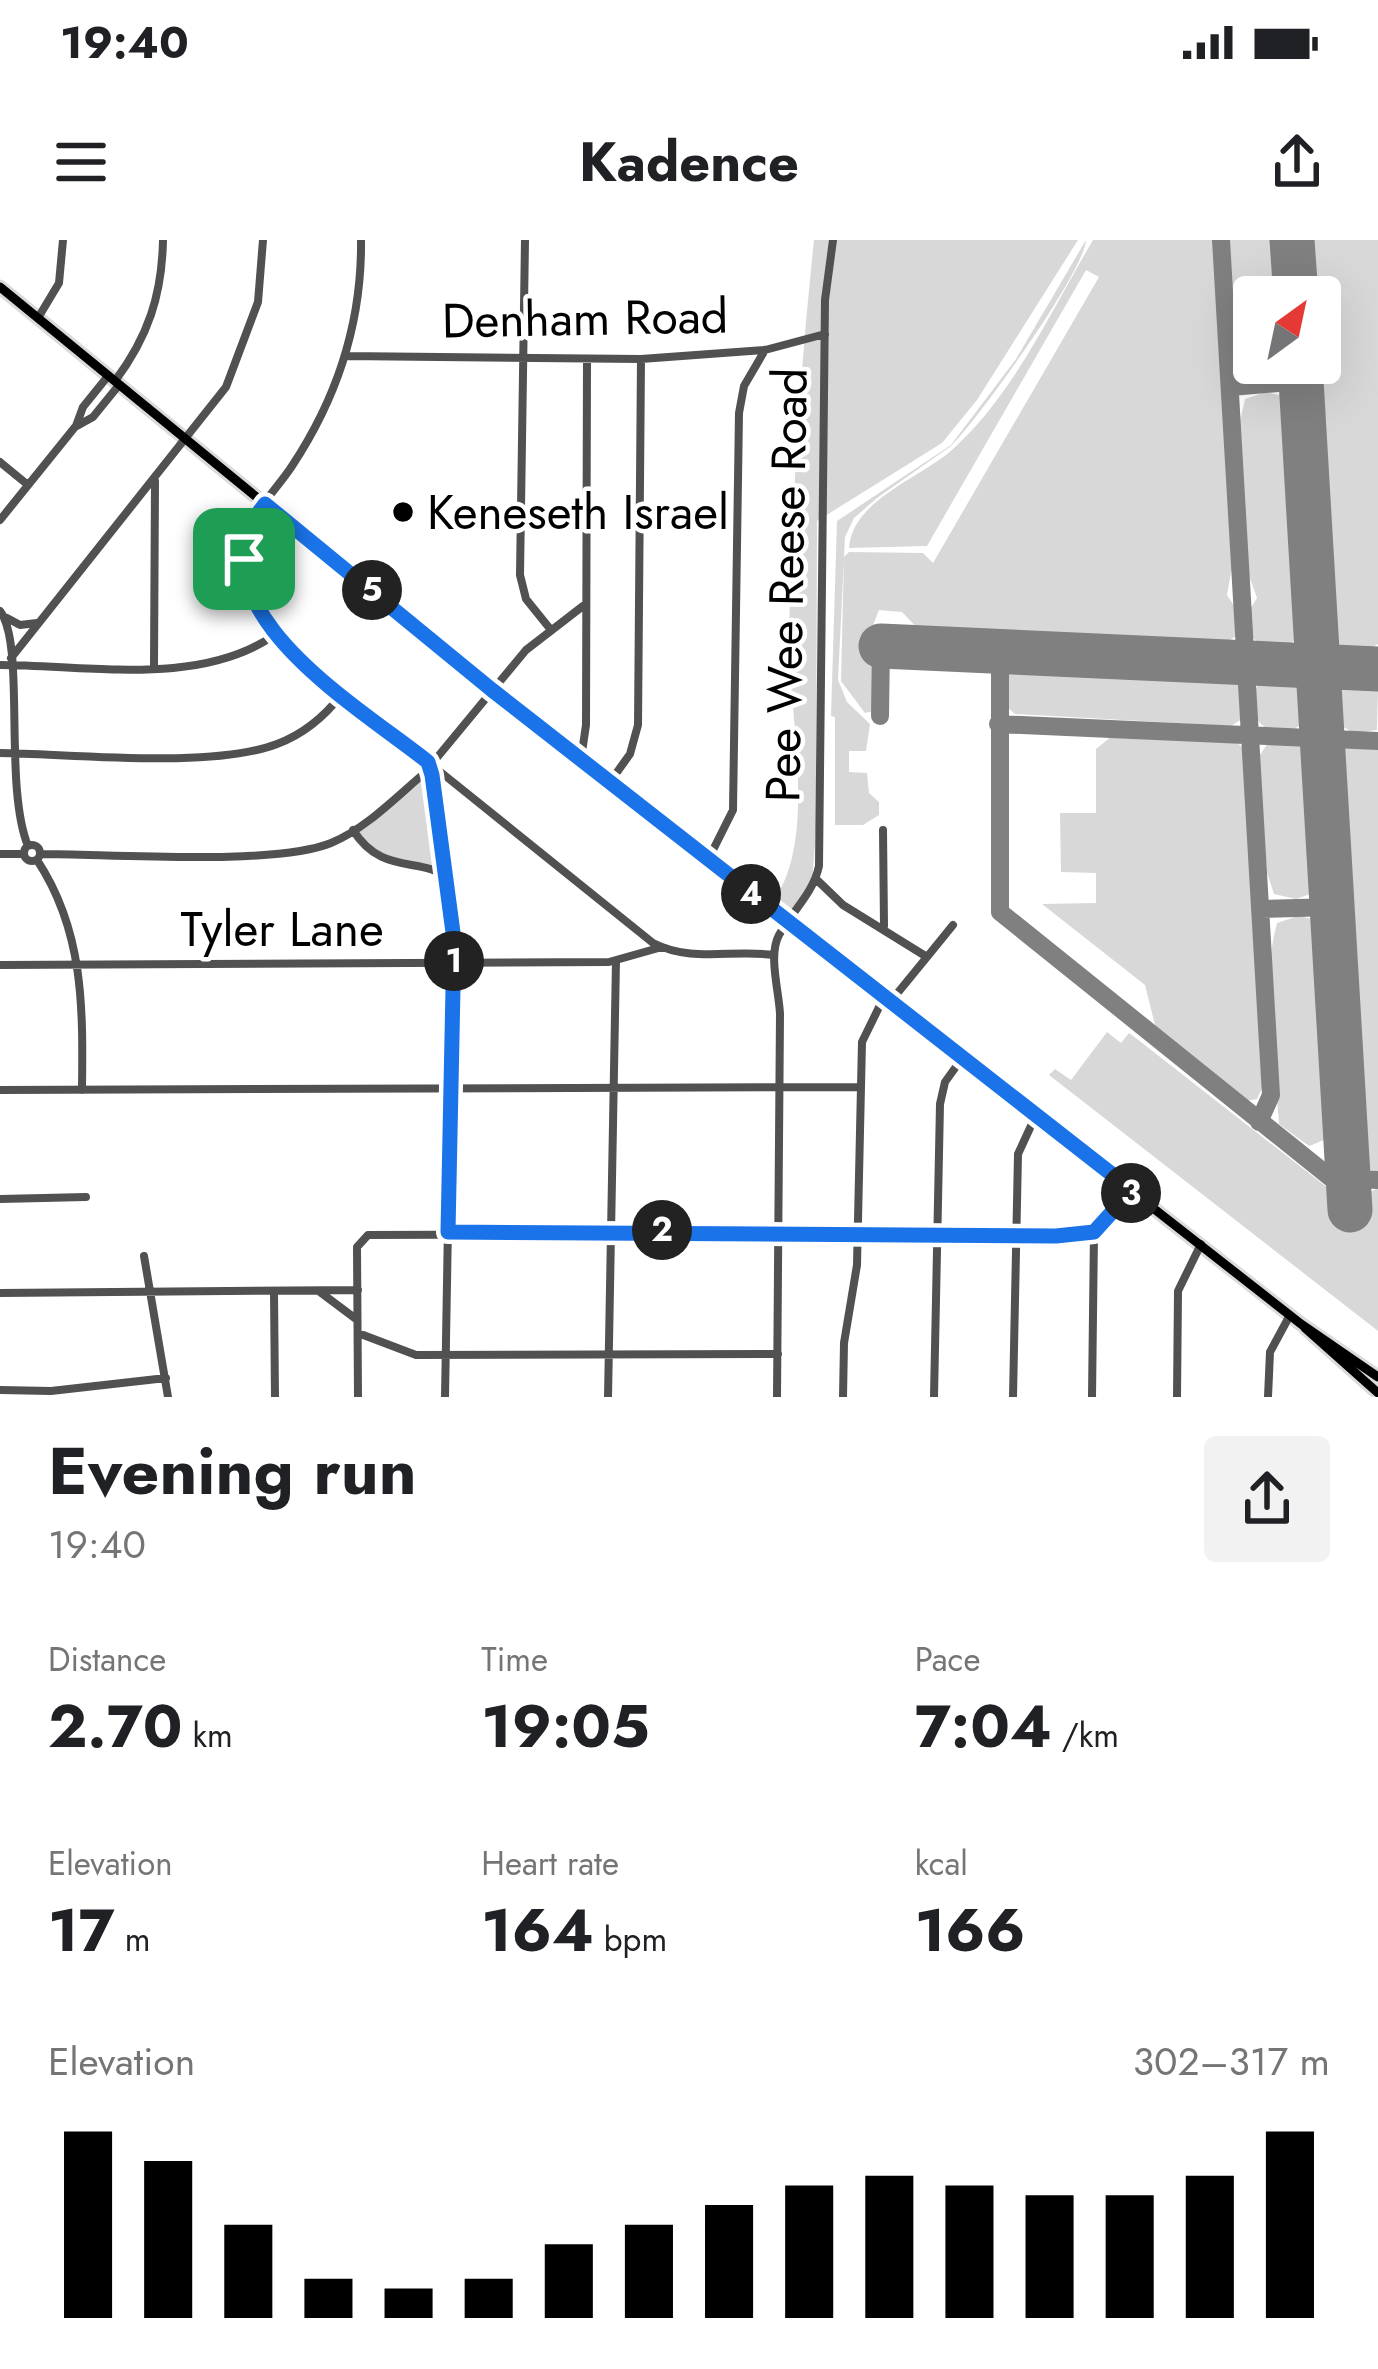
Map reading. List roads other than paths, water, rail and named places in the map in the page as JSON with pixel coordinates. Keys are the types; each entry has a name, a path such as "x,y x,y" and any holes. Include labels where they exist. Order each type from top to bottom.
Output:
{"main road":[{"path":"0,288 492,690 1290,1315 1376,1394"},
{"path":"1301,1324 1378,1377"}],"street":[{"path":"38,318 59,283 63,240"},
{"path":"0,520 75,428 92,417 139,346 158,299 163,240"},
{"path":"11,662 226,387 258,302 263,240"},
{"path":"361,240 357,306 345,356 320,418 247,533 244,559 255,604 273,636 432,768 662,947 698,955 739,950 774,956"},
{"path":"525,240 520,581 526,598 550,630"},
{"name":"Pee Wee Reese Road","path":"816,879 825,334 833,240"},
{"name":"Denham Road","path":"345,356 641,359 764,350 825,334"},
{"path":"708,860 733,810 739,413 744,386 764,350"},
{"path":"581,759 587,359"},
{"path":"610,782 630,754 638,725 641,359"},
{"path":"0,462 28,485"},
{"path":"154,666 155,479"},
{"path":"136,502 154,508"},
{"path":"0,854 25,850 39,857 291,852 321,847 353,830 432,768 492,690 550,630 584,605"},
{"path":"3,614 20,625 38,623"},
{"path":"3,614 11,662 15,803 25,850"},
{"path":"0,665 220,662 273,636"},
{"path":"0,753 187,755 265,748 305,729 343,694"},
{"path":"432,768 454,963 445,1397"},
{"path":"353,830 391,862 436,870 448,878"},
{"path":"883,830 884,926"},
{"path":"39,857 63,909 78,964 82,1090"},
{"path":"436,870 446,860"},
{"path":"777,1397 780,992 774,956 816,879 843,905 884,926 927,957"},
{"path":"630,925 634,952"},
{"path":"843,1397 858,1232 863,1036 888,999 952,926"},
{"name":"Tyler Lane","path":"0,965 616,961 662,947"},
{"path":"608,1397 616,961"},
{"path":"934,1397 942,1092 963,1058"},
{"path":"0,1090 860,1087"},
{"path":"1013,1397 1019,1146 1036,1114"},
{"path":"1092,1397 1094,1232 1132,1190"},
{"path":"0,1199 86,1197"},
{"path":"358,1397 357,1244 379,1233 1094,1232"},
{"path":"1177,1397 1178,1292 1201,1244"},
{"path":"144,1256 168,1397"},
{"path":"0,1293 358,1290"},
{"path":"274,1292 275,1397"},
{"path":"319,1292 358,1321"},
{"path":"1268,1397 1270,1352 1290,1315"},
{"path":"358,1333 402,1353 778,1354"},
{"path":"0,1390 51,1391 166,1378"}],"place":[{"name":"Keneseth Israel","path":"403,512"}]}
